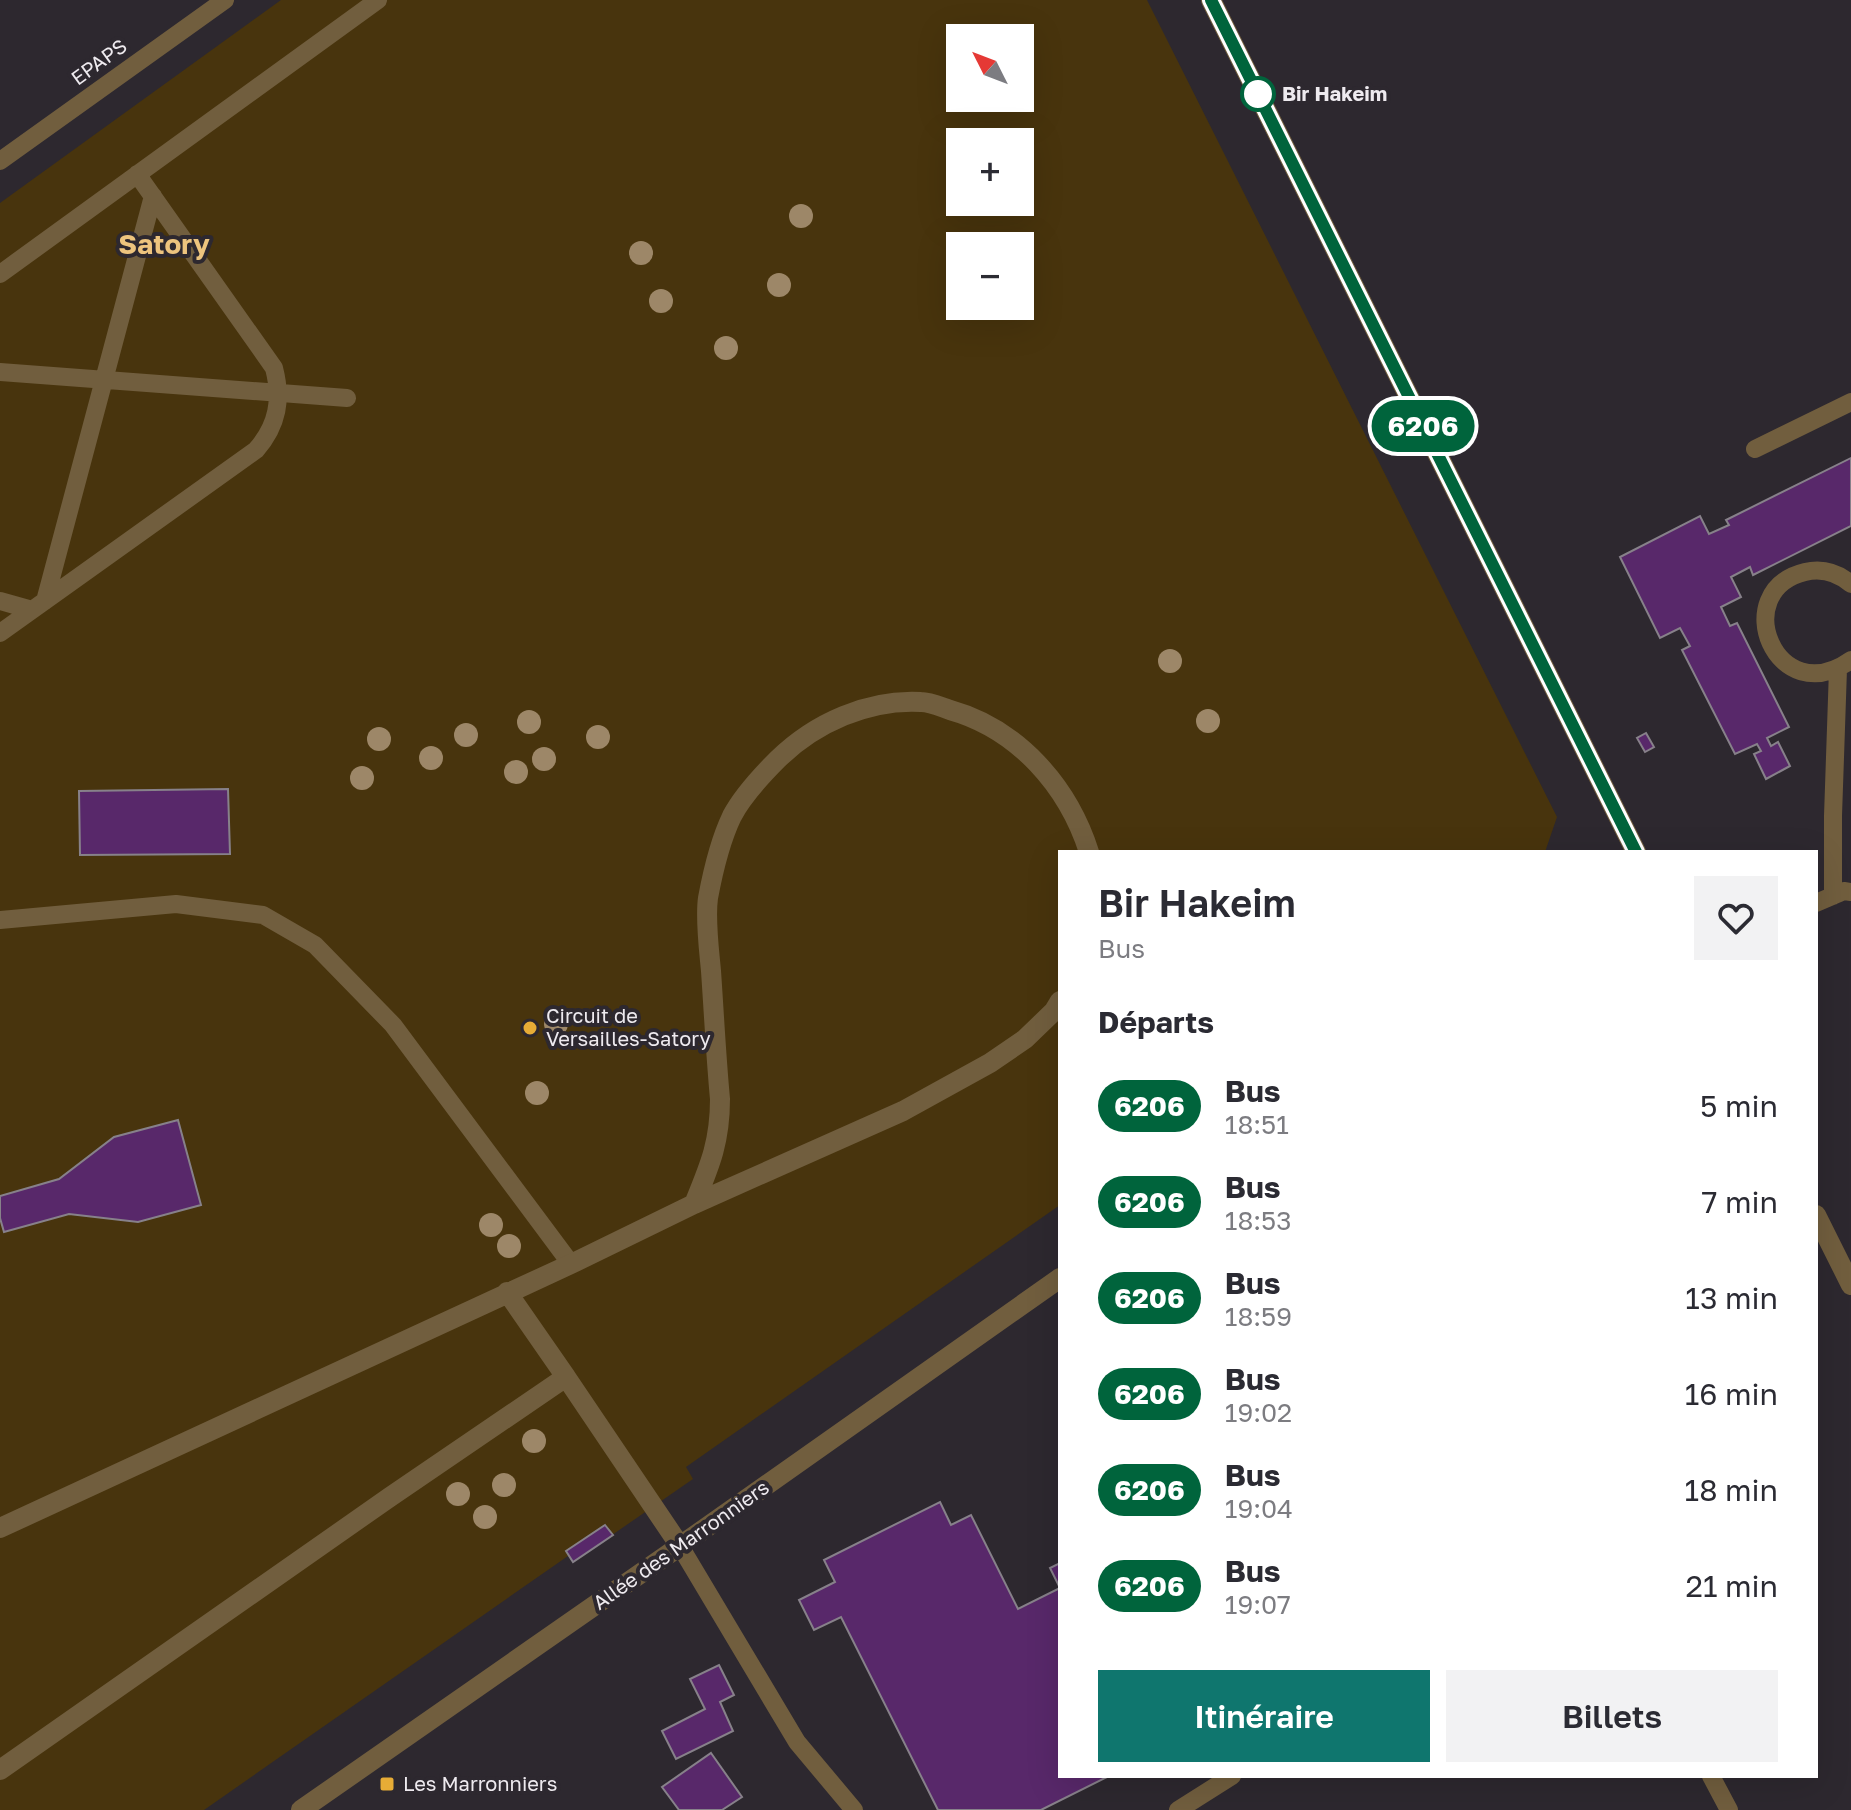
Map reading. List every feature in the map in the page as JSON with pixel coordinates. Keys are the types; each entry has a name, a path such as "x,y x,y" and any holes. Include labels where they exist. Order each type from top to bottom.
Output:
{"street":[{"path":"1211,0 1635,850"},
{"path":"694,1204 715,1153 720,1123 708,901 719,852 733,815 761,776 795,743 839,717 878,705 922,702 959,712 992,726 1025,750 1061,793 1088,850"},
{"path":"0,1528 694,1204 903,1111 990,1063 1025,1039 1058,1004"},
{"path":"1818,1219 1851,1285"},
{"name":"Allée des Marronniers","path":"301,1810 1058,1279"},
{"path":"507,1292 680,1546"},
{"path":"0,1770 566,1377"}],"lane":[{"name":"EPAPS","path":"0,161 225,0"},
{"path":"0,274 378,0"},
{"path":"0,633 256,450 265,440 277,415 274,368 137,174"},
{"path":"39,606 153,196"},
{"path":"0,372 347,398"},
{"path":"1755,449 1851,402"},
{"path":"1833,897 1833,816 1845,665 1822,674 1805,673 1790,666 1777,655 1768,641 1764,625 1772,594 1797,574 1828,571 1851,584"},
{"path":"0,601 39,606"},
{"path":"0,920 176,904 263,915 315,945 393,1025 571,1264"},
{"path":"680,1546 797,1742 854,1810"},
{"path":"1178,1810 1229,1778"},
{"path":"1712,1778 1729,1810"}],"shaded area":[{"name":"Circuit de Versailles-Satory","path":"281,0 1147,0 1557,817 1546,850 1058,850 1058,1206 686,1467 693,1479 573,1562 568,1556 204,1810 0,1810 0,203"}],"building":[{"path":"1851,458 1851,526 1753,575 1750,567 1731,577 1741,597 1721,607 1730,626 1737,623 1789,727 1767,738 1771,746 1778,742 1790,766 1766,779 1754,754 1761,751 1757,744 1735,754 1682,650 1690,646 1680,628 1660,638 1620,557 1700,516 1709,534 1729,525 1726,520"},
{"path":"1646,733 1654,747 1645,752 1637,738"},
{"path":"228,789 230,854 80,855 79,791"},
{"path":"178,1120 201,1205 138,1222 69,1214 4,1232 0,1218 0,1196 59,1179 114,1137"},
{"path":"940,1502 951,1525 971,1515 1018,1609 1058,1589 1058,1778 1105,1778 1041,1810 938,1810 841,1617 814,1630 799,1600 835,1582 824,1560"},
{"path":"605,1525 613,1535 573,1562 566,1551"},
{"path":"1058,1564 1058,1584 1050,1568"},
{"path":"719,1665 734,1695 720,1702 733,1731 676,1759 662,1731 705,1709 690,1679"},
{"path":"711,1753 742,1797 722,1810 679,1810 662,1787"}],"bus line":[{"name":"6206","path":"1211,0 1635,850"}],"place":[{"name":"Bir Hakeim","path":"1258,94"},
{"name":"Circuit de Versailles-Satory","path":"530,1028"},
{"name":"Les Marronniers","path":"387,1784"}],"district":[{"name":"Satory","path":"164,244"}]}
